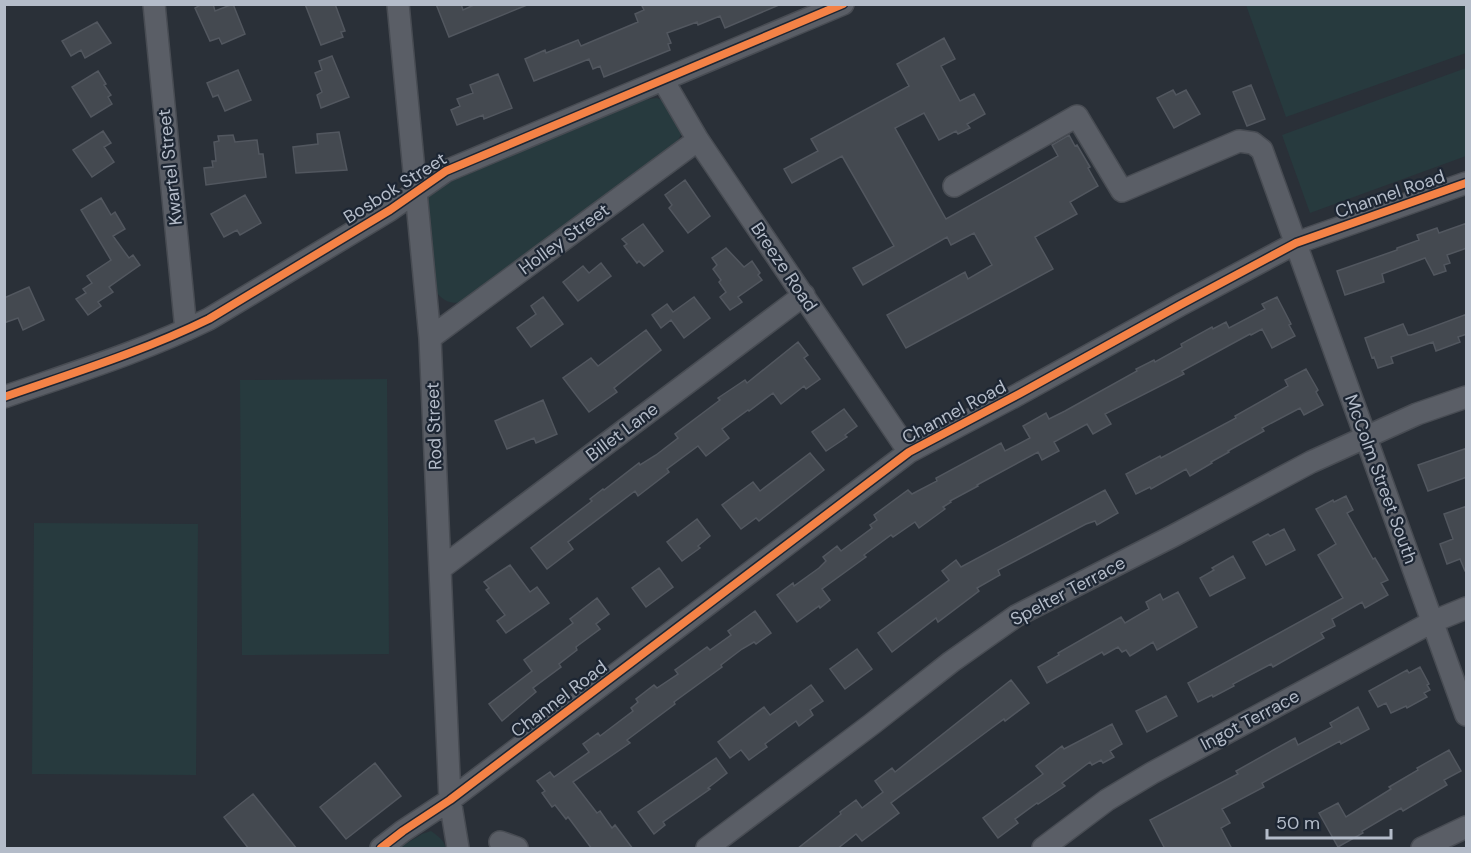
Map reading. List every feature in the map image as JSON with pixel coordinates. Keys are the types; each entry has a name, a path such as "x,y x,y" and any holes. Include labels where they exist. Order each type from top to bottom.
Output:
{"street":[{"name":"Kwartel Street","path":"154,4 186,330"},
{"name":"Rod Street","path":"398,4 430,338 450,800 458,849"},
{"name":"Bosbok Street","path":"4,397 186,330 250,295 390,210 446,171 843,4"},
{"name":"Breeze Road","path":"663,80 698,140 909,452"},
{"name":"McColm Street South","path":"954,186 1077,116 1122,191 1232,143 1246,141 1258,146 1265,154 1467,715"},
{"name":"Holley Street","path":"430,338 698,140"},
{"name":"Channel Road","path":"381,849 403,831 450,800 909,452 1296,243 1467,183"},
{"name":"Billet Lane","path":"440,569 804,295"},
{"name":"Spelter Terrace","path":"707,849 951,662 1016,616 1311,462 1418,414 1467,397"},
{"name":"Ingot Terrace","path":"1043,849 1107,800 1152,773 1432,622 1467,608"},
{"path":"1422,849 1467,827"}],"green space":[{"path":"1246,5 1466,5 1466,53 1286,117"},
{"path":"1466,68 1466,156 1310,213 1282,135"},
{"path":"657,98 673,105 682,132 673,152 472,301 449,302 437,293 427,211 428,198 436,188 635,101"},
{"path":"387,379 389,654 242,655 240,380"},
{"path":"34,523 198,524 196,775 32,774"},
{"path":"431,831 442,840 446,848 399,848 422,834"}],"building":[{"path":"202,4 213,4 215,11 233,4 245,34 222,44 219,38 210,41 195,8"},
{"path":"305,4 335,4 345,31 341,32 343,37 321,45"},
{"path":"436,4 461,4 463,10 476,4 527,5 449,37"},
{"path":"641,4 779,5 725,28 720,16 698,25 697,22 667,33 671,43 668,44 670,50 604,77 600,66 593,69 589,59 534,81 525,59 578,40 581,46 638,22 635,14 644,10"},
{"path":"97,22 111,43 85,58 81,50 71,56 62,41"},
{"path":"944,38 955,59 941,66 960,101 974,94 985,114 967,124 970,128 958,134 956,131 939,140 924,113 895,128 946,219 1058,156 1052,145 1069,135 1090,167 1088,168 1098,186 1070,202 1077,214 1035,237 1053,269 906,348 887,315 965,272 968,279 992,265 974,233 951,245 947,237 863,285 853,268 894,246 842,156 792,183 784,169 818,151 811,139 909,86 897,64"},
{"path":"332,56 349,97 321,108 317,95 322,92 315,73 322,70 319,61"},
{"path":"238,70 251,100 225,111 218,95 213,97 207,83"},
{"path":"98,71 111,95 108,97 112,104 91,117 72,87"},
{"path":"498,74 512,108 484,119 483,115 457,125 451,110 460,106 457,99 473,93 470,85"},
{"path":"1251,85 1265,119 1247,126 1233,92"},
{"path":"1173,90 1176,95 1186,90 1200,114 1174,128 1157,98"},
{"path":"103,131 111,143 104,147 114,162 92,177 73,150"},
{"path":"339,132 347,170 296,173 293,147 318,144 317,134"},
{"path":"233,135 235,142 257,140 259,154 263,154 266,177 206,185 204,168 213,167 212,161 216,161 214,142 219,141 218,136"},
{"path":"685,180 710,216 688,233 669,208 672,205 665,195"},
{"path":"245,195 261,223 240,235 237,230 224,237 211,214"},
{"path":"101,198 111,215 115,212 125,229 113,236 129,258 133,255 140,265 109,287 113,292 98,302 101,306 88,315 76,299 86,293 83,289 92,283 87,276 111,260 81,210"},
{"path":"1467,223 1467,248 1447,255 1450,263 1444,265 1446,271 1434,275 1425,258 1382,274 1384,282 1345,295 1337,271 1397,250 1397,248 1419,240 1417,235 1437,228 1439,233"},
{"path":"643,224 663,251 644,266 639,261 637,263 624,246 627,244 622,239"},
{"path":"726,248 744,267 752,261 762,280 738,297 742,302 730,310 720,297 726,292 713,269 717,265 712,258"},
{"path":"601,263 611,276 578,301 563,282 583,266 589,273"},
{"path":"29,287 44,320 23,330 18,318 4,323 4,298"},
{"path":"543,297 563,324 531,347 517,328 536,314 531,306"},
{"path":"694,297 710,318 684,338 671,320 661,328 652,315 667,304 673,312"},
{"path":"1277,297 1295,336 1272,348 1262,329 1250,334 1182,371 1184,374 1105,414 1111,424 1093,434 1087,424 1054,442 1059,451 1042,460 1038,452 977,485 950,501 943,507 945,509 919,528 915,522 893,537 891,535 864,555 866,557 822,589 830,600 797,622 777,595 819,568 826,561 823,557 837,546 841,551 872,528 870,525 877,520 874,515 908,490 912,494 937,481 936,478 1001,443 1005,451 1030,438 1023,426 1046,413 1049,419 1065,411 1137,371 1136,369 1154,360 1155,362 1182,347 1181,344 1212,327 1213,329 1226,322 1229,328 1265,309 1262,304"},
{"path":"1467,314 1467,334 1458,337 1460,342 1436,351 1433,342 1391,357 1393,363 1378,368 1365,338 1403,324 1408,335 1411,335"},
{"path":"646,330 661,350 614,388 617,392 589,412 563,378 591,358 598,366"},
{"path":"798,342 808,355 804,358 820,379 806,389 804,386 781,404 773,393 748,410 722,429 729,438 706,456 698,446 667,469 669,472 638,496 635,491 568,542 573,549 547,569 531,548 592,501 590,499 603,489 678,438 675,434 720,400 718,398 745,380 747,383"},
{"path":"1306,369 1318,390 1316,392 1323,405 1304,415 1300,408 1262,428 1264,431 1190,476 1186,469 1151,489 1150,487 1136,494 1126,474 1236,418 1235,416 1288,386 1285,380"},
{"path":"543,400 557,434 536,443 534,438 507,449 495,421"},
{"path":"844,409 857,426 845,435 847,437 826,451 812,432"},
{"path":"1467,448 1467,477 1428,491 1418,465"},
{"path":"810,453 824,470 759,521 756,518 741,529 722,505 753,482 760,491"},
{"path":"1105,490 1118,513 1097,525 1095,521 1086,524 998,570 1000,575 977,588 979,591 938,622 936,618 892,652 878,633 949,580 942,571 956,560 961,567"},
{"path":"1346,496 1353,510 1347,513 1373,559 1375,558 1388,580 1381,583 1388,595 1365,608 1362,602 1332,619 1335,626 1321,633 1324,638 1273,667 1271,664 1213,697 1212,695 1198,702 1188,683 1343,598 1318,555 1336,544 1316,509"},
{"path":"1467,506 1467,571 1465,571 1460,559 1447,564 1440,544 1453,539 1444,514"},
{"path":"697,519 710,536 698,546 700,548 682,561 667,542"},
{"path":"1284,529 1295,550 1266,565 1253,542"},
{"path":"1233,556 1245,578 1210,596 1200,578"},
{"path":"510,565 530,592 537,587 549,603 506,633 497,621 505,615 486,590 489,588 484,582"},
{"path":"659,568 673,587 646,607 632,588"},
{"path":"1178,592 1197,627 1157,650 1153,642 1130,656 1126,650 1122,652 1118,647 1104,655 1102,652 1047,683 1038,667 1059,655 1058,653 1121,617 1125,623 1149,609 1146,602 1160,594 1163,600"},
{"path":"597,598 609,614 596,624 600,629 576,647 577,650 559,664 561,667 533,688 536,692 502,721 489,704 532,671 524,660 573,623 570,619"},
{"path":"755,611 771,633 756,644 754,642 742,649 627,740 630,743 573,782 597,813 600,811 612,828 615,825 633,849 592,849 568,817 566,819 555,805 552,807 542,793 545,791 537,781 550,772 554,777 589,752 583,744 598,733 600,736 633,711 631,708 638,702 636,699 654,685 657,688 678,674 675,670 707,647 710,650 731,635 728,631"},
{"path":"857,649 872,669 845,689 830,669"},
{"path":"1420,667 1429,684 1427,685 1430,690 1424,693 1427,697 1407,708 1406,706 1391,713 1386,703 1378,707 1369,691 1407,670 1409,673"},
{"path":"1011,680 1029,703 891,803 899,813 862,841 856,834 837,849 797,849 856,800 862,808 883,792 875,781 892,768 895,772"},
{"path":"811,685 823,701 810,710 813,715 799,726 796,721 765,744 767,747 749,760 741,750 730,758 718,742 764,707 770,715"},
{"path":"1166,696 1177,716 1147,732 1136,711"},
{"path":"1358,707 1369,729 1341,744 1340,741 1262,783 1264,787 1222,809 1230,823 1221,828 1232,849 1165,849 1150,820 1238,774 1236,771 1295,738 1298,745 1332,727 1330,723"},
{"path":"1112,724 1122,744 1110,751 1114,757 1103,763 1101,760 1092,765 1090,762 1062,783 1065,786 1015,819 1018,823 998,838 983,818 1043,774 1036,766 1062,746 1064,749"},
{"path":"1449,750 1461,771 1444,780 1447,785 1403,811 1401,808 1338,847 1319,813 1338,803 1346,817 1391,789 1389,787 1418,770 1417,768"},
{"path":"716,758 727,773 708,788 710,789 663,822 665,825 654,834 638,812"},
{"path":"375,763 401,796 346,839 320,807"},
{"path":"253,794 297,849 249,849 224,817"}],"cycle path":[{"path":"4,397 134,351 209,319 390,210 446,171 843,4"},
{"path":"381,848 450,800 909,452 1296,243 1466,183"}]}
